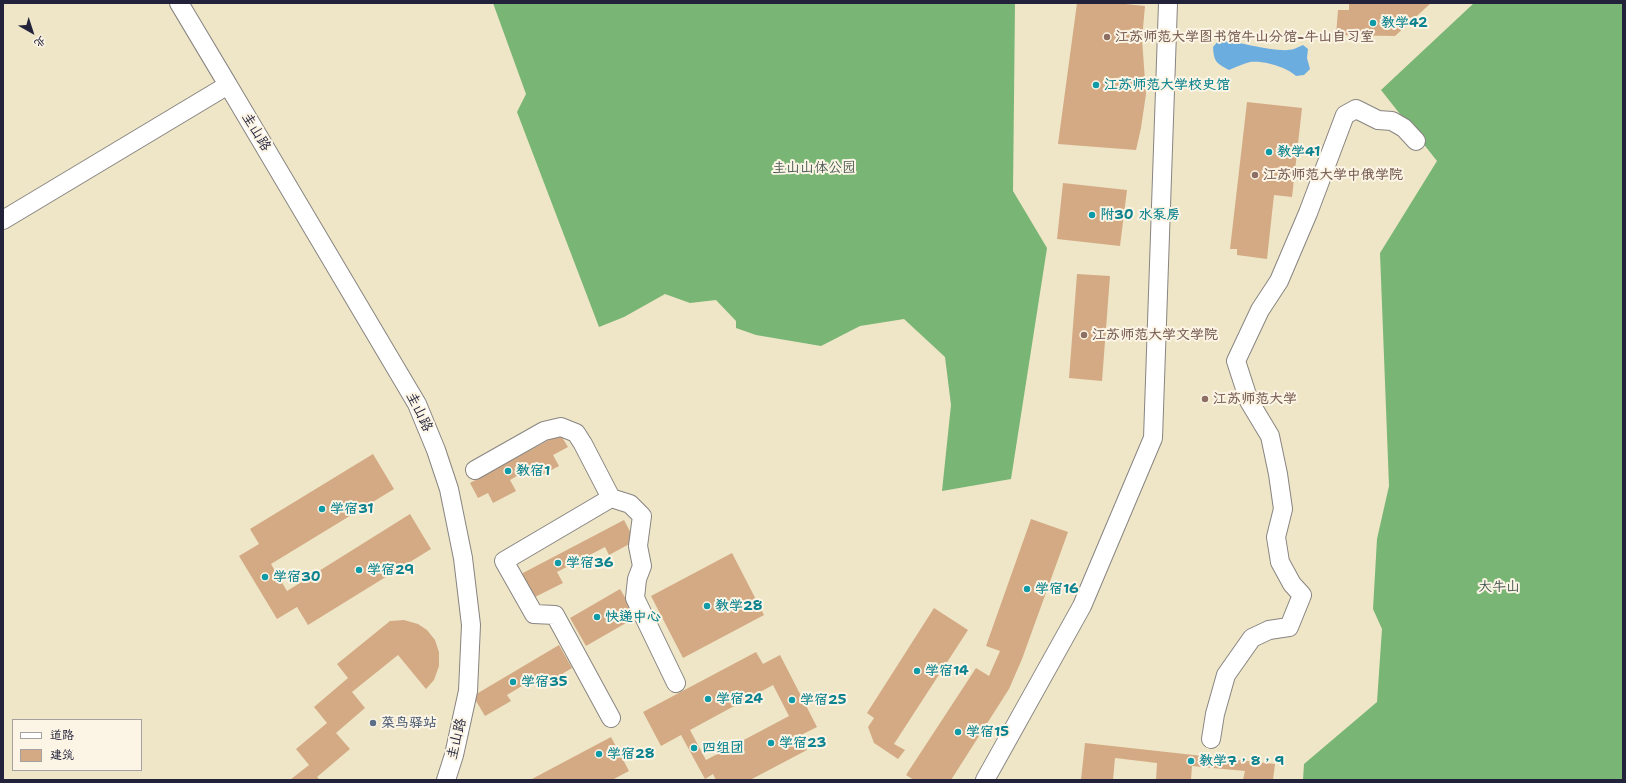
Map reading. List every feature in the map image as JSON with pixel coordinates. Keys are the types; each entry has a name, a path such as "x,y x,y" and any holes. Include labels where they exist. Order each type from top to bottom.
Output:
{"street":[{"name":"圭山路","path":"179,3 417,404 436,450 449,489 463,558 471,625 468,691 454,756 446,780"},
{"path":"985,780 1082,606 1153,438 1168,3"},
{"path":"3,220 228,85"},
{"path":"1211,739 1226,676 1252,638 1270,630 1289,627 1302,595 1292,584 1280,562 1276,537 1283,509 1278,474 1270,436 1249,401 1236,361 1260,310 1279,281 1308,213 1345,115 1356,109 1378,120 1392,121 1404,128 1416,141"},
{"path":"475,470 544,431 561,427 576,433 611,498 630,504 642,516 638,546 642,566 637,579 635,598 676,683"},
{"path":"611,498 504,561 534,614 555,615 611,718"}],"green space":[{"name":"圭山山体公园","path":"493,3 1015,3 1013,191 1047,248 1011,479 942,491 951,405 945,357 904,319 860,326 821,346 756,335 736,328 736,321 716,300 690,303 665,294 624,317 599,327 517,112 526,94"},
{"name":"大牛山","path":"1474,3 1623,3 1623,780 1303,780 1304,764 1377,702 1382,629 1373,609 1377,539 1389,486 1380,253 1437,161 1381,90"}],"water":[{"path":"1219,40 1279,50 1294,49 1303,45 1308,49 1307,58 1310,69 1304,75 1296,76 1281,67 1268,63 1250,62 1229,70 1218,64 1214,56 1213,47"}],"building":[{"path":"1077,3 1116,3 1145,6 1142,39 1146,94 1136,150 1058,144"},
{"name":"教学42","path":"1349,3 1431,3 1395,36 1336,35 1338,10 1349,10"},
{"name":"教学41","path":"1247,102 1302,108 1292,197 1274,195 1267,259 1237,255 1237,249 1230,249"},
{"name":"附30 水泵房","path":"1063,183 1127,190 1120,246 1057,239"},
{"path":"1077,274 1110,276 1102,381 1069,378"},
{"name":"教宿1","path":"560,434 568,447 553,455 559,466 540,476 534,466 510,480 516,491 493,503 488,493 478,498 470,483"},
{"path":"373,454 394,489 271,564 287,591 410,514 431,549 308,625 297,607 277,619 239,556 259,544 250,529"},
{"path":"1031,519 1068,532 1022,659 1009,689 951,780 914,780 906,775 976,668 989,676 1000,651 986,646"},
{"name":"学宿36","path":"624,520 635,541 609,555 605,547 557,572 563,583 533,598 521,574"},
{"name":"教学28","path":"732,553 764,615 683,658 651,596"},
{"name":"快递中心","path":"620,589 632,609 621,615 626,623 586,646 570,618"},
{"name":"学宿14","path":"934,608 968,630 894,744 905,750 898,759 874,743 868,727 874,718 867,713"},
{"path":"404,620 418,624 427,630 435,640 439,652 439,666 434,680 426,689 398,655 352,692 365,708 336,733 350,749 317,777 320,780 290,780 309,765 296,749 327,723 314,707 348,678 337,664 390,621"},
{"name":"学宿35","path":"559,645 572,668 542,686 537,677 507,695 511,701 485,716 473,696"},
{"path":"756,652 763,664 780,655 817,727 799,736 807,750 750,780 716,780 713,774 705,779 681,735 661,746 643,712","holes":["773,685 789,716 706,760 690,730"]},
{"name":"学宿28","path":"611,737 629,771 612,780 530,780"},
{"name":"教学7，8，9","path":"1085,743 1275,764 1273,780 1243,780 1245,771 1192,766 1191,780 1156,780 1157,763 1115,758 1113,780 1081,780"}],"place":[{"name":"教学42","path":"1373,23"},
{"name":"江苏师范大学图书馆牛山分馆-牛山自习室","path":"1107,37"},
{"name":"江苏师范大学校史馆","path":"1096,85"},
{"name":"教学41","path":"1269,152"},
{"name":"江苏师范大学中俄学院","path":"1255,175"},
{"name":"附30 水泵房","path":"1092,215"},
{"name":"江苏师范大学文学院","path":"1084,335"},
{"name":"江苏师范大学","path":"1205,399"},
{"name":"教宿1","path":"508,471"},
{"name":"学宿31","path":"322,509"},
{"name":"学宿36","path":"558,563"},
{"name":"学宿29","path":"359,570"},
{"name":"学宿30","path":"265,577"},
{"name":"学宿16","path":"1027,589"},
{"name":"教学28","path":"707,606"},
{"name":"快递中心","path":"597,617"},
{"name":"学宿14","path":"917,671"},
{"name":"学宿35","path":"513,682"},
{"name":"学宿24","path":"708,699"},
{"name":"学宿25","path":"792,700"},
{"name":"菜鸟驿站","path":"373,723"},
{"name":"学宿15","path":"958,732"},
{"name":"学宿23","path":"771,743"},
{"name":"四组团","path":"694,748"},
{"name":"学宿28","path":"599,754"},
{"name":"教学7，8，9","path":"1191,761"}]}
